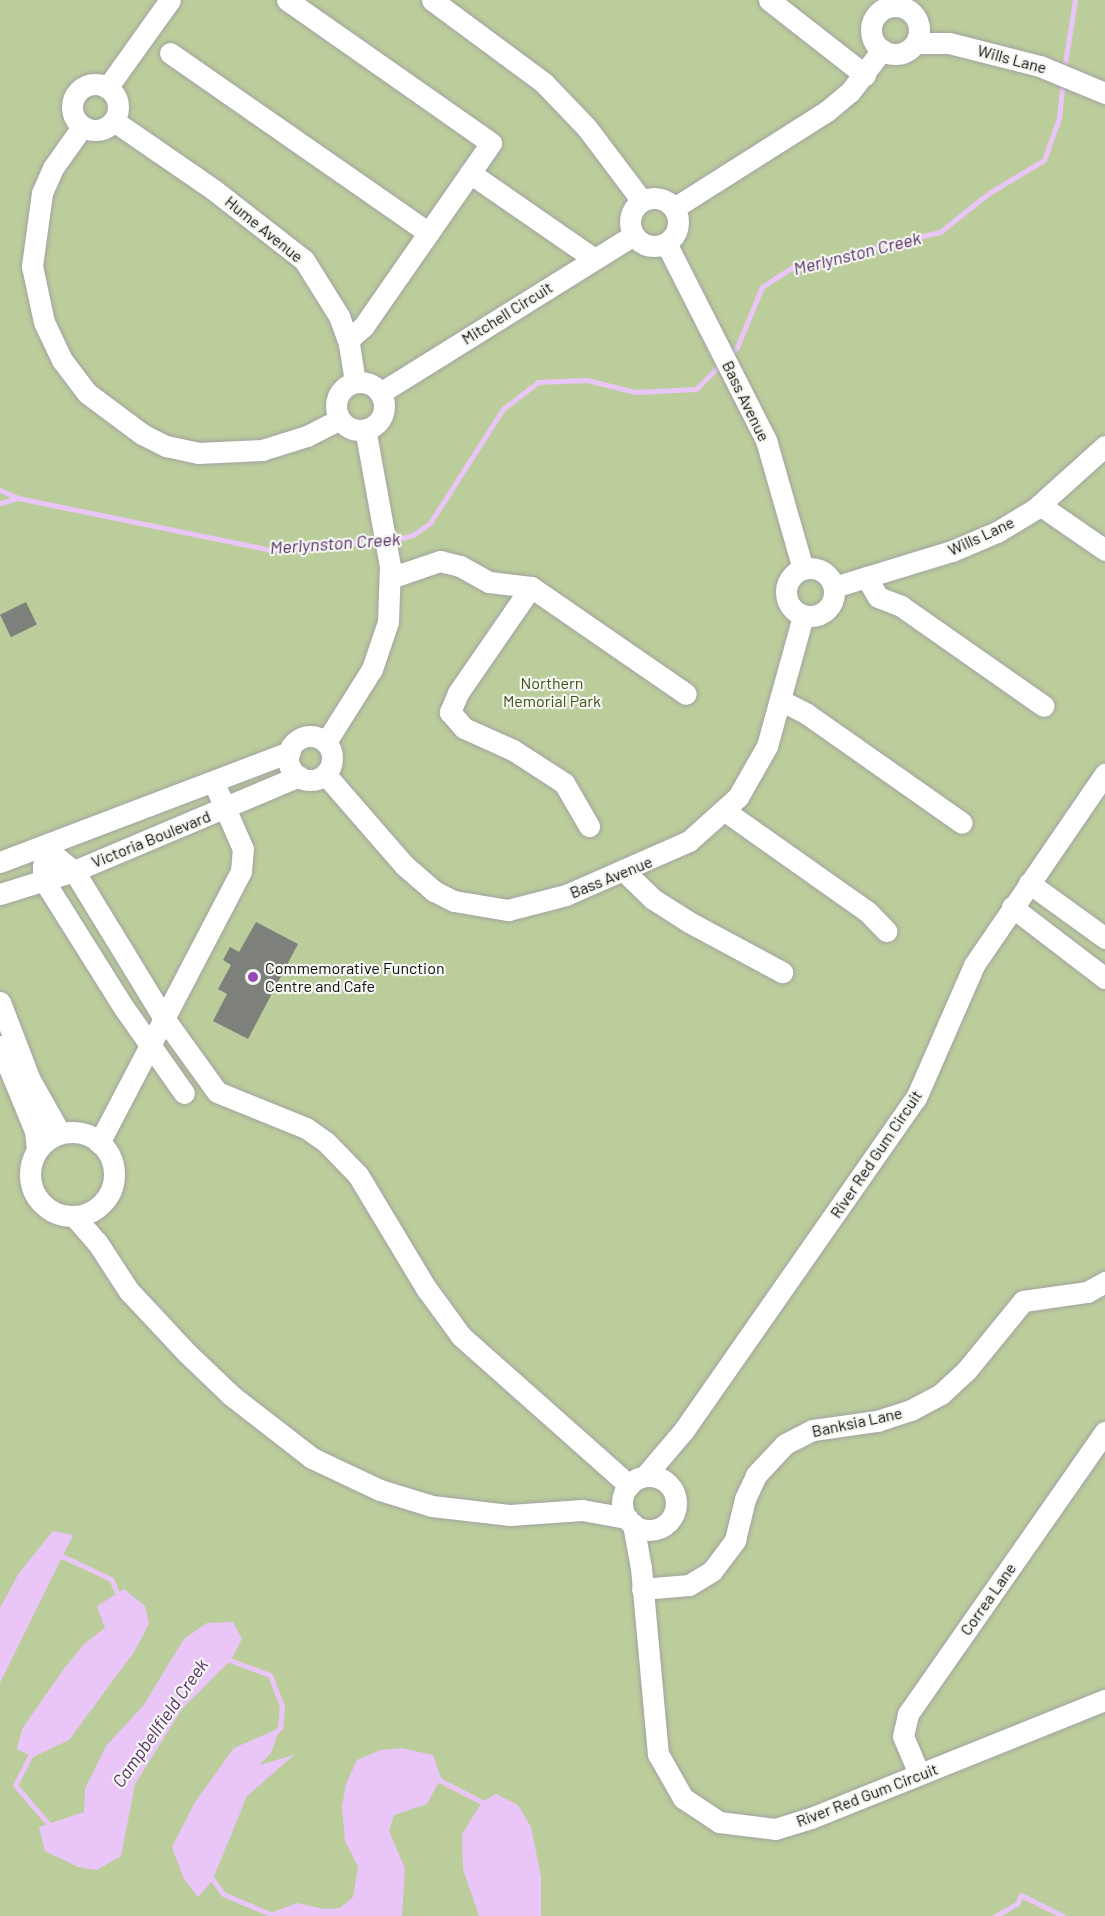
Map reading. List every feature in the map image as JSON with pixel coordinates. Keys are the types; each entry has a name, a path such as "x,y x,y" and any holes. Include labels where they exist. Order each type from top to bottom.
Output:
{"lane":[{"path":"107,88 170,0"},
{"path":"287,0 491,143 364,326 348,340"},
{"path":"432,0 544,83 587,128 642,201"},
{"path":"769,0 865,75"},
{"path":"903,3 918,21 916,43 904,53 882,50 872,39 872,23 880,11 903,3"},
{"name":"Wills Lane","path":"916,43 949,43 1040,66 1098,87"},
{"path":"674,208 827,111 865,75 882,50"},
{"path":"170,53 429,233"},
{"path":"92,84 107,88 118,106 114,121 96,131 82,127 72,114 78,92 92,84"},
{"name":"Hume Avenue","path":"114,121 214,190 298,254 323,285 348,340 355,382"},
{"path":"82,127 53,168 42,193 32,266 44,322 62,360 87,393 142,434 166,446 198,453 262,450 283,446 340,419"},
{"path":"470,173 594,259"},
{"path":"656,198 674,208 678,224 666,243 645,244 634,235 630,220 642,201 656,198"},
{"name":"Mitchell Circuit","path":"380,393 634,235"},
{"name":"Bass Avenue","path":"666,243 766,440 803,569"},
{"path":"355,382 369,383 380,393 382,415 365,429 351,428 340,419 337,397 355,382"},
{"path":"326,742 361,691 382,648 390,572 365,429"},
{"name":"Wills Lane","path":"834,587 981,540 1040,505 1105,446"},
{"path":"1040,505 1105,550"},
{"path":"390,572 440,561 460,566 489,582 531,587 686,694"},
{"path":"803,569 819,570 834,587 827,610 803,616 791,607 786,592 790,578 803,569"},
{"path":"866,577 878,597 901,606 1044,706"},
{"path":"531,587 458,693 450,712 464,728 513,750 564,783 589,826"},
{"name":"Bass Avenue","path":"325,774 404,865 434,891 454,901 508,910 566,895 625,872 689,841 725,811 753,775 767,746 803,616"},
{"path":"780,700 810,716 962,823"},
{"path":"305,737 326,742 332,755 325,774 312,780 299,776 290,766 290,752 305,737"},
{"name":"Victoria Boulevard","path":"0,862 214,783 290,752"},
{"name":"River Red Gum Circuit","path":"582,1510 633,1484 684,1430 916,1098 960,990 1012,906 1105,774"},
{"name":"Victoria Boulevard","path":"0,894 74,871 299,776"},
{"path":"99,1143 148,1043 241,871 243,849 214,783"},
{"path":"725,811 867,912 886,931"},
{"path":"44,847 74,871 163,1017 217,1092 306,1128 327,1142 358,1175 426,1288 461,1336 633,1484 668,1483 676,1497 674,1513 656,1529 630,1521 633,1484"},
{"path":"44,847 43,879 148,1043 184,1093"},
{"path":"625,872 655,900 689,922 782,972"},
{"path":"1029,882 1105,938"},
{"path":"1012,906 1105,978"},
{"path":"0,1002 30,1080 60,1133"},
{"path":"0,1046 35,1131 37,1150 29,1169 29,1183 45,1204 74,1216 98,1211"},
{"path":"170,1074 194,1057"},
{"path":"37,1150 60,1133 81,1134 99,1143 112,1159 115,1173 113,1188 98,1211 97,1242"},
{"name":"River Red Gum Circuit","path":"74,1216 97,1242 129,1291 187,1353 232,1396 312,1458 380,1490 432,1506 510,1515 582,1510 630,1521 642,1568 658,1754 670,1780 698,1811 719,1822 750,1829 775,1828 1105,1701"},
{"name":"Banksia Lane","path":"642,1589 689,1585 717,1567 735,1540 745,1499 756,1475 785,1444 813,1430 878,1421 919,1406 966,1371 1023,1300 1087,1292 1105,1282"},
{"name":"River Red Gum Circuit","path":"668,1483 684,1430"},
{"name":"Correa Lane","path":"919,1774 903,1736 908,1714 1105,1432"},
{"name":"River Red Gum Circuit","path":"642,1568 656,1529"}],"green space":[{"name":"Northern Memorial Park","path":"0,0 1105,0 1105,1916 0,1916"}],"water":[{"path":"53,1531 73,1535 0,1683 0,1608 19,1573"},
{"path":"124,1589 145,1606 149,1624 134,1652 69,1740 33,1757 17,1749 22,1729 63,1670 84,1644 105,1628 97,1606"},
{"path":"233,1622 242,1639 231,1660 182,1709 135,1784 121,1856 97,1870 78,1867 45,1851 39,1827 84,1812 85,1789 106,1746 143,1706 184,1639 207,1623"},
{"path":"280,1728 271,1753 259,1765 294,1755 247,1796 212,1881 198,1897 184,1879 172,1847 195,1802 234,1748"},
{"path":"401,1748 433,1755 441,1778 427,1804 394,1815 389,1831 405,1868 402,1916 270,1916 270,1913 297,1903 324,1909 340,1908 353,1897 358,1867 345,1841 342,1807 346,1784 357,1760 381,1750"},
{"path":"496,1794 518,1805 531,1827 541,1877 541,1916 479,1916 463,1869 462,1834 482,1802"}],"building":[{"path":"26,602 37,624 11,637 0,615"},
{"name":"Commemorative Function Centre and Cafe","path":"256,922 298,944 248,1039 213,1021 227,994 218,989 231,965 223,960 230,947 239,952"}],"waterway":[{"name":"Merlynston Creek","path":"1064,70 1075,0"},
{"name":"Merlynston Creek","path":"729,356 737,347 762,287 791,268 940,232 989,193 1044,160 1059,118 1063,82"},
{"name":"Merlynston Creek","path":"392,541 413,535 430,523 503,409 538,382 587,380 635,392 696,389 722,363"},
{"name":"Merlynston Creek","path":"0,490 18,498 272,550 305,545 379,542"},
{"name":"Merlynston Creek","path":"0,503 18,498"},
{"name":"Campbellfield Creek","path":"56,1558 62,1556 111,1579 119,1597"},
{"name":"Campbellfield Creek","path":"224,1658 270,1675 282,1706 280,1728 275,1732"},
{"name":"Campbellfield Creek","path":"32,1752 15,1785 53,1829"},
{"name":"Campbellfield Creek","path":"433,1777 482,1802 483,1807"},
{"name":"Campbellfield Creek","path":"210,1876 223,1894 275,1916"},
{"name":"Campbellfield Creek","path":"995,1916 1017,1904 1021,1895 1063,1916"}],"place":[{"name":"Commemorative Function Centre and Cafe","path":"253,977"}]}
